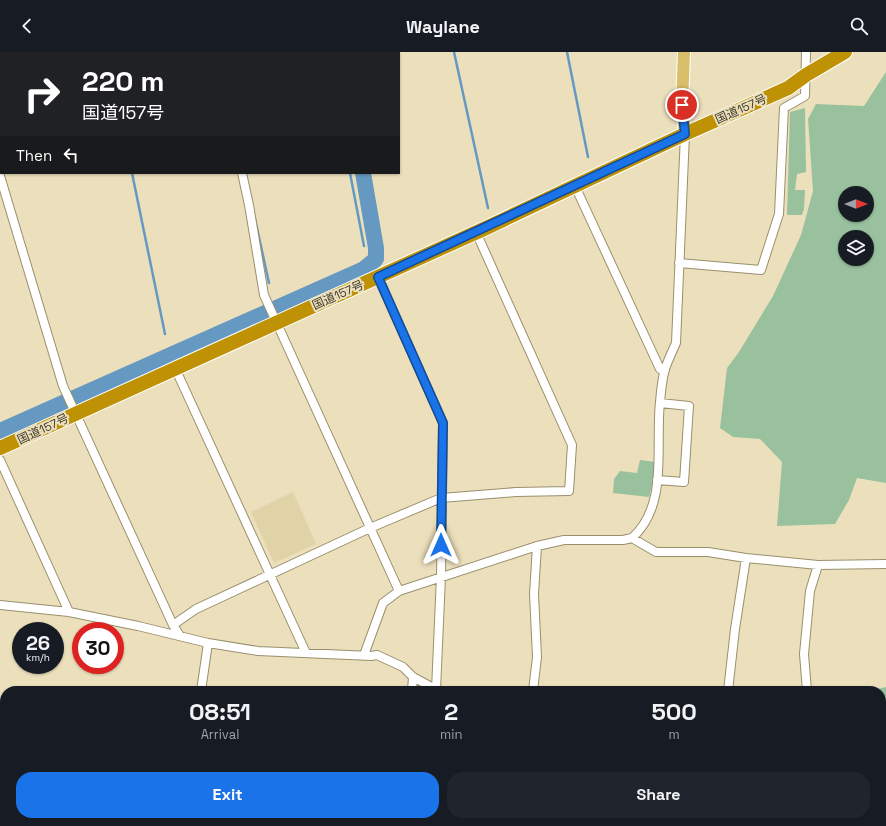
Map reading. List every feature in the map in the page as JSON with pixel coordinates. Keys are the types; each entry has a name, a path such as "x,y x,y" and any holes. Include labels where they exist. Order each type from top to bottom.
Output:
{"highway":[{"name":"国道157号","path":"0,448 175,368 275,319 378,277 685,134 788,88 806,75 845,52"}],"main road":[{"path":"684,52 682,105 685,134"}],"street":[{"path":"678,263 762,270 779,214 784,108 805,96 806,52"},
{"path":"364,656 383,603 399,591 441,576 537,546 564,540 623,540 632,538 642,528 656,494 660,403 665,370 676,343 678,263 685,134"},
{"path":"242,174 266,300 399,591"},
{"path":"0,176 63,386 173,625 180,636"},
{"path":"575,186 660,369 665,370"},
{"path":"173,625 196,609 370,528 441,498 516,492 570,491 572,445 476,232"},
{"path":"378,277 443,423 438,686"},
{"path":"175,368 306,654"},
{"path":"657,480 684,482 689,406 660,403"},
{"path":"0,460 68,612"},
{"path":"632,538 656,552 708,552 746,558 818,565 886,564"},
{"path":"534,686 537,657 534,594 537,546"},
{"path":"729,686 735,629 746,558"},
{"path":"807,686 804,654 810,591 818,565"},
{"path":"0,605 68,612 208,643 258,651 364,656 378,655 403,667 413,677 429,686"},
{"path":"202,686 208,643"},
{"path":"412,686 413,677"}],"shaded area":[{"path":"293,492 316,544 274,563 251,512"}],"green space":[{"path":"886,72 886,483 857,478 849,500 835,524 777,526 782,462 760,439 733,437 720,428 727,368 739,352 773,296 801,235 813,191 808,119 816,104 864,106"},
{"path":"805,108 806,172 797,174 795,190 805,190 804,209 802,215 787,215 790,112"},
{"path":"640,460 656,462 649,497 613,493 614,479 620,471 637,473"}],"waterway":[{"path":"454,52 488,208"},
{"path":"567,52 588,157"},
{"path":"132,174 165,334"},
{"path":"350,174 364,246"},
{"path":"0,431 364,269 376,259 376,248 363,174"},
{"path":"255,219 269,283"}],"route":[{"path":"441,545 443,423 378,277 685,134 682,105"}]}
